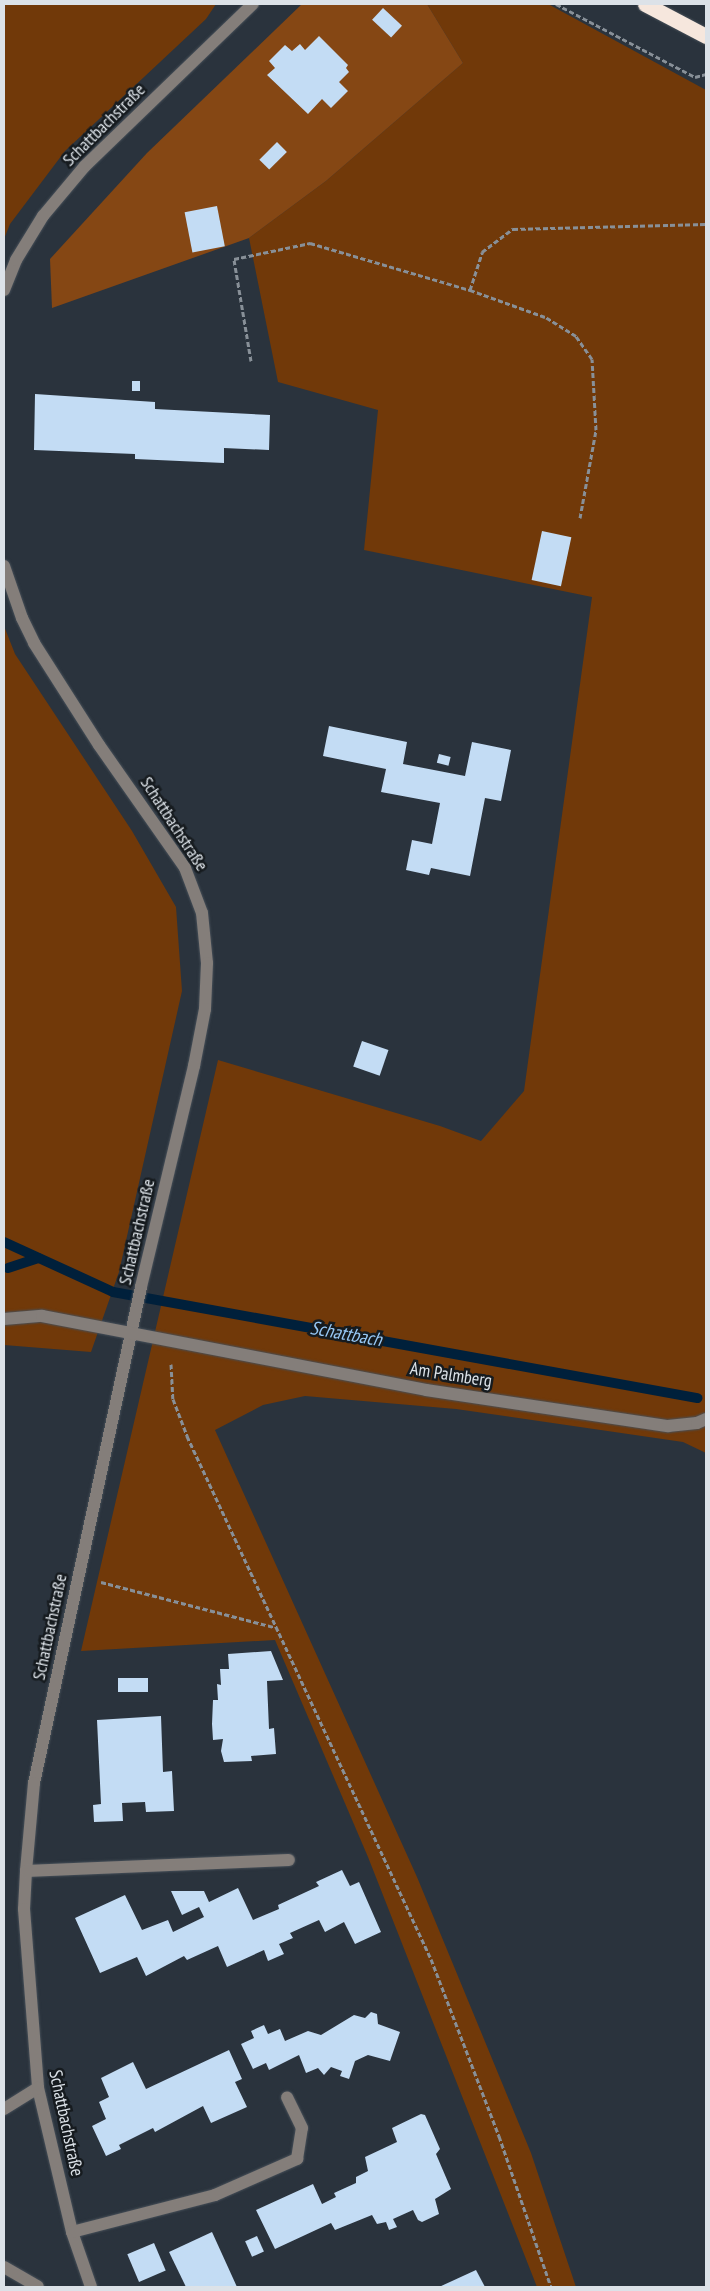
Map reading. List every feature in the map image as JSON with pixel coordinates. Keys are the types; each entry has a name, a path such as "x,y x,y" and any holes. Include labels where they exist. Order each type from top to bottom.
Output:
{"highway":[{"path":"645,4 706,36"}],"street":[{"name":"Schattbachstraße","path":"4,290 16,260 43,216 75,178 253,4"},
{"name":"Schattbachstraße","path":"4,566 34,643 99,744 185,868 202,913 207,963 205,1009 137,1306 34,1783 24,1908 38,2088 86,2286"},
{"path":"4,1319 42,1316 131,1334"},
{"name":"Am Palmberg","path":"131,1334 426,1390 668,1426 697,1423 706,1419"},
{"path":"26,1871 289,1860"},
{"path":"4,2109 38,2088"},
{"path":"72,2232 215,2194 297,2159 302,2128 287,2097"},
{"path":"4,2267 38,2287"}],"path":[{"path":"556,4 695,77 706,74"},
{"path":"470,290 482,252 513,229 706,224"},
{"path":"252,361 234,259 310,244 470,290 545,317 576,336 592,359 596,430 580,518"},
{"path":"173,1343 170,1377 173,1399 274,1627 431,1959 496,2127 551,2287"},
{"path":"78,1577 274,1627"}],"shaded area":[{"path":"4,4 216,4 206,19 65,151 10,224 4,239"},
{"path":"302,4 427,4 463,63 326,181 249,238 52,308 50,259 147,153"},
{"path":"427,4 548,4 706,90 706,1453 683,1442 456,1409 305,1396 263,1405 215,1430 417,1877 531,2153 576,2287 537,2287 368,1857 275,1640 81,1651 218,1060 440,1126 481,1141 524,1091 592,597 364,550 378,410 278,382 249,238 326,181 463,63"},
{"path":"4,626 15,654 132,831 176,907 182,991 119,1272 91,1352 4,1345"}],"building":[{"path":"383,8 402,26 391,37 372,20"},
{"path":"319,36 348,65 346,68 349,72 339,82 348,91 331,108 322,99 308,114 267,75 275,68 269,61 285,45 292,51 300,44 305,50"},
{"path":"277,142 287,152 269,170 259,160"},
{"path":"217,206 225,246 192,253 185,212"},
{"path":"132,381 140,381 140,391 132,391"},
{"path":"35,394 155,402 155,409 270,415 269,450 224,448 224,463 135,459 135,454 34,450"},
{"path":"542,531 571,537 561,586 532,580"},
{"path":"329,726 407,742 403,764 465,776 472,742 511,750 501,801 485,798 470,876 431,868 429,875 406,870 412,840 432,844 440,803 381,792 386,769 323,756"},
{"path":"439,754 451,757 448,766 437,763"},
{"path":"362,1041 388,1050 380,1076 353,1067"},
{"path":"271,1651 283,1680 267,1681 269,1729 274,1728 276,1754 251,1756 252,1761 224,1762 221,1751 223,1739 213,1740 212,1724 213,1700 218,1700 217,1684 221,1685 220,1669 229,1669 228,1654"},
{"path":"118,1678 148,1678 148,1692 118,1692"},
{"path":"161,1716 163,1772 172,1771 174,1811 146,1812 145,1802 122,1803 123,1821 94,1822 93,1805 101,1804 97,1720"},
{"path":"342,1870 350,1886 359,1882 381,1932 355,1944 344,1922 325,1932 319,1920 290,1933 293,1938 279,1944 284,1954 268,1961 264,1950 227,1967 218,1946 187,1960 184,1956 146,1976 137,1957 100,1973 75,1918 125,1895 142,1930 168,1920 173,1932 204,1917 199,1907 182,1915 171,1891 204,1891 209,1902 238,1888 253,1920 279,1909 278,1905 319,1886 316,1882"},
{"path":"371,2012 377,2014 378,2024 400,2032 390,2061 368,2055 355,2061 349,2079 340,2076 342,2071 331,2067 324,2075 318,2068 306,2073 299,2055 269,2070 266,2063 253,2069 241,2044 254,2038 251,2031 264,2025 268,2034 280,2029 285,2041 308,2031 321,2035 354,2015 365,2018"},
{"path":"229,2050 242,2079 235,2082 247,2107 211,2123 203,2106 155,2132 153,2128 119,2145 121,2149 106,2156 92,2126 106,2119 99,2102 109,2097 101,2078 133,2062 146,2089"},
{"path":"421,2114 425,2115 440,2149 436,2154 451,2189 435,2199 439,2214 422,2222 418,2220 413,2210 393,2219 397,2227 389,2230 386,2222 377,2224 372,2215 335,2230 331,2223 275,2249 256,2210 313,2184 322,2204 336,2197 334,2193 356,2183 356,2177 368,2171 365,2157 397,2142 392,2128"},
{"path":"212,2232 237,2287 186,2287 169,2252"},
{"path":"257,2236 264,2252 252,2257 245,2241"},
{"path":"154,2243 166,2271 139,2282 127,2254"},
{"path":"476,2270 485,2287 439,2287"}],"waterway":[{"name":"Schattbach","path":"4,1242 113,1292 697,1398"},
{"path":"8,1268 38,1258"}]}
